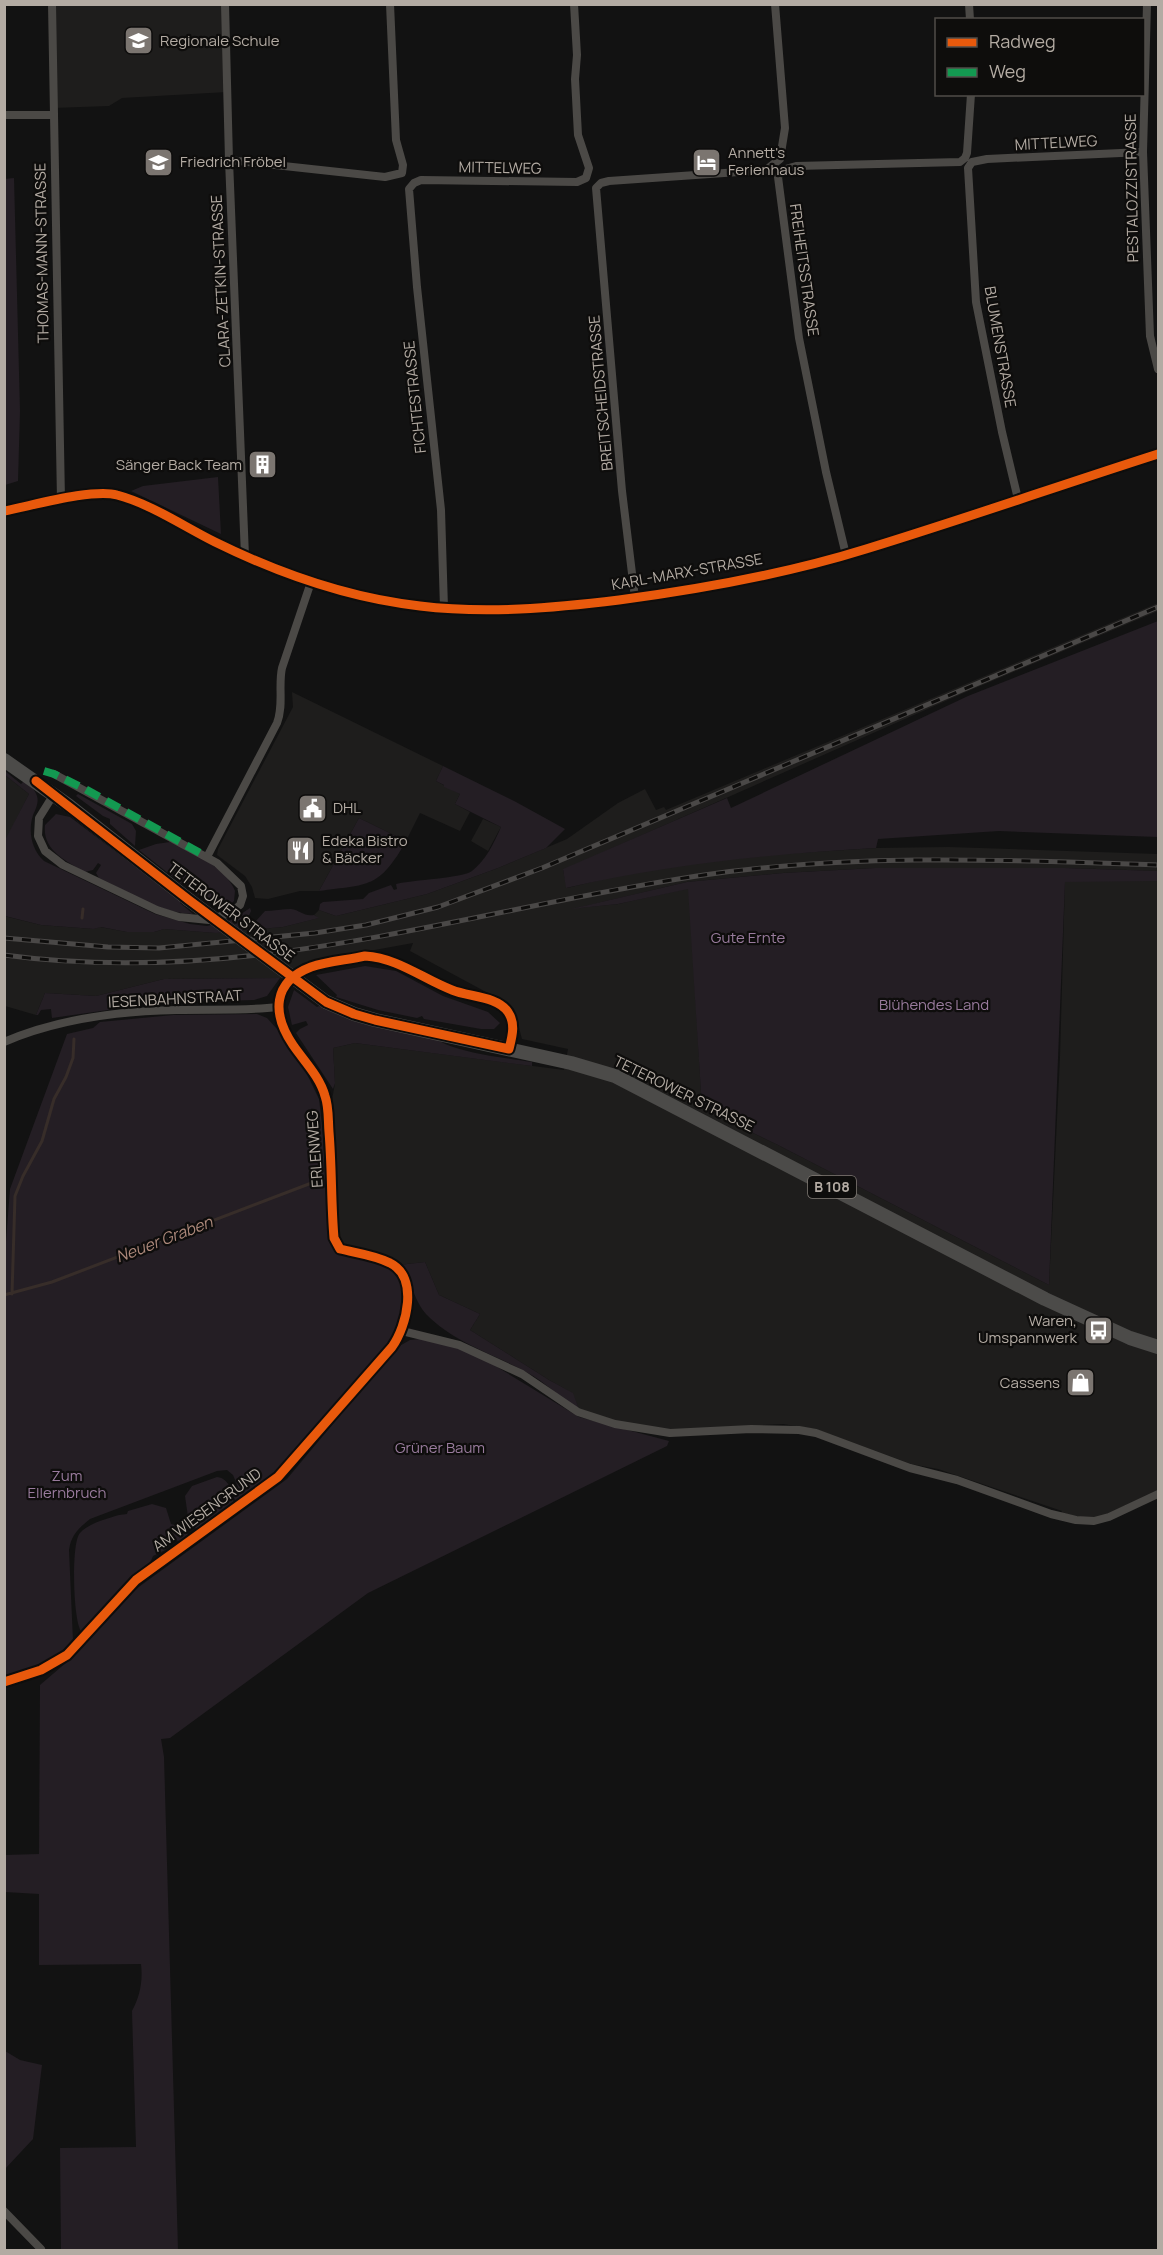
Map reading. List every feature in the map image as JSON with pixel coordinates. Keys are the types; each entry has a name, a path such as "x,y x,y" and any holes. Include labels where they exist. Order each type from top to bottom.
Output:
{"main road":[{"name":"TETEROWER STRASSE","path":"4,760 54,794 189,900 326,1002 375,1020 510,1044 595,1069 625,1081 1045,1299 1130,1338 1158,1347"},
{"name":"TETEROWER STRASSE","path":"1130,1338 1135,1344 1158,1357"}],"street":[{"name":"THOMAS-MANN-STRASSE","path":"52,4 61,500"},
{"name":"CLARA-ZETKIN-STRASSE","path":"225,4 245,556"},
{"path":"229,160 385,177 402,173 403,165 396,141 390,4"},
{"name":"MITTELWEG","path":"412,184 421,180 577,182 587,177 589,168 578,135 574,4"},
{"name":"BREITSCHEIDSTRASSE","path":"635,598 622,490 597,185 609,181 766,170 777,163 782,156 785,122 775,4"},
{"name":"PESTALOZZISTRASSE","path":"1145,78 1147,4"},
{"name":"BLUMENSTRASSE","path":"971,96 968,170 976,302 1018,499"},
{"name":"PESTALOZZISTRASSE","path":"1145,96 1143,152 1150,336 1158,369"},
{"path":"4,115 53,115"},
{"name":"MITTELWEG","path":"968,161 1143,152"},
{"name":"FREIHEITSSTRASSE","path":"846,555 826,472 799,338 778,177 782,170 796,166 968,161"},
{"name":"FICHTESTRASSE","path":"412,184 409,191 417,287 441,510 444,608"},
{"name":"KARL-MARX-STRASSE","path":"4,512 97,493 116,494 245,556 311,582 369,598 444,608 559,607 698,589 846,555 1158,453"},
{"path":"207,856 277,723 281,708 281,674 311,582"},
{"name":"TETEROWER STRASSE","path":"54,774 207,856 237,881 243,890 240,905 231,913 209,920 179,917 157,910 63,865 45,851 38,836 39,818 54,794"},
{"path":"278,1007 283,989 300,973 312,967 374,957 399,964 459,993 498,1004 508,1012 511,1018 513,1029 510,1044"},
{"name":"IESENBAHNSTRAAT","path":"4,1042 51,1026 92,1018 173,1010 278,1007"},
{"name":"ERLENWEG","path":"278,1007 286,1033 317,1078 326,1096 333,1233 336,1244 340,1249 390,1262 402,1273 407,1288 407,1305 402,1331"},
{"path":"402,1331 455,1343 522,1374 578,1412 615,1424 670,1433 762,1429 816,1433 910,1468 957,1480 1051,1514 1076,1520 1094,1521 1109,1517 1158,1494"},
{"name":"AM WIESENGRUND","path":"4,1682 40,1670 58,1661 74,1648 135,1580 279,1477 388,1351 402,1331"},
{"path":"4,2211 41,2249"}],"shaded area":[{"name":"Regionale Schule","path":"52,5 225,5 227,92 122,98 109,106 53,108"},
{"path":"1158,603 1158,611 966,692 563,870 567,888 616,876 701,862 876,848 949,847 1158,854 1158,871 1065,868 875,868 783,873 687,882 577,908 618,904 689,888 702,1108 1049,1285 1060,1057 1065,881 1158,881 1158,1490 1103,1516 1088,1518 1061,1513 1062,1511 938,1469 911,1464 816,1429 783,1424 670,1430 616,1421 579,1409 572,1393 470,1330 480,1314 439,1295 425,1262 399,1265 341,1243 332,1100 335,1083 333,1048 355,1043 564,1070 568,1049 522,1039 514,1009 500,997 486,992 410,951 413,943 303,963 280,978 164,979 96,996 45,993 36,1015 5,1006 4,916 41,925 94,929 100,927 127,932 154,932 164,929 216,933 283,927 318,918 314,915 319,910 336,916 427,894 567,839 618,803 645,789 656,810 664,807 666,810"},
{"path":"292,692 443,766 436,781 460,794 455,804 470,812 460,831 420,813 406,841 359,818 319,891 300,891 268,899 255,898 252,887 245,876 217,855 218,849 293,707"},
{"path":"5,775 29,794 5,842"},
{"path":"483,819 501,827 488,851 471,841"}],"green space":[{"path":"14,178 20,411 18,481 5,485 4,179"},
{"path":"218,477 221,534 131,491 143,486"},
{"path":"1158,621 1158,837 999,831 878,839 876,848 798,853 682,866 566,888 563,869 727,798 731,808 968,696"},
{"path":"443,766 565,829 546,848 427,894 336,916 319,910 323,902 363,899 369,893 391,885 394,890 397,889 396,884 467,873 481,862 501,827 455,804 460,794 436,781"},
{"path":"5,771 21,784 24,781 32,787 36,794 38,799 31,833 33,845 44,861 155,914 190,924 207,926 232,920 250,908 247,920 255,922 265,911 288,909 319,918 283,927 216,933 164,929 154,932 127,932 101,927 94,929 41,925 5,916 4,842 29,794 5,775"},
{"path":"78,794 132,824 136,831 135,846 110,824 110,819 76,796"},
{"path":"56,814 70,817 181,901 180,903 193,914 156,906 99,878 96,873 101,865 98,863 93,870 85,872 63,859 51,848 45,834 45,825"},
{"path":"359,818 406,841 397,857 380,876 361,885 319,891"},
{"path":"170,842 208,861 225,875 235,891 234,901 225,909 200,896 189,885 183,885 139,850"},
{"name":"Blühendes Land","path":"875,868 1065,868 1158,871 1158,881 1065,882 1049,1285 702,1108 688,889 618,904 571,909 687,882 783,873"},
{"path":"365,966 396,971 443,996 488,1012 500,1023 494,1029 481,1029 424,1019 422,1016 417,1018 378,1010 336,997 337,995 316,975"},
{"path":"280,978 267,996 254,1000 157,1003 52,1018 51,1009 41,1010 36,1015 45,993 96,996 164,979"},
{"path":"294,990 317,1007 350,1020 434,1038 468,1051 532,1062 532,1066 355,1043 333,1048 335,1083 333,1089 296,1033 308,1025 306,1021 292,1025 288,1007"},
{"name":"Zum Ellernbruch","path":"257,1014 267,1018 277,1029 305,1070 319,1099 328,1234 332,1245 342,1255 366,1258 385,1265 395,1273 404,1295 400,1320 389,1345 298,1450 236,1504 233,1493 238,1487 233,1475 227,1470 217,1471 86,1522 74,1536 69,1550 73,1641 50,1659 5,1676 4,1267 10,1189 67,1034 93,1028 100,1022 173,1015"},
{"path":"425,1262 439,1295 480,1314 470,1330 573,1393 579,1409 533,1376 449,1333 426,1314 399,1265"},
{"name":"Grüner Baum","path":"420,1339 457,1347 484,1359 579,1417 669,1441 667,1446 368,1593 170,1738 161,1739 164,1757 178,2250 61,2250 60,2148 136,2147 132,2011 140,1988 142,1970 141,1964 39,1965 39,1894 5,1892 5,1855 39,1854 40,1685 74,1656 136,1589 287,1479 396,1348 410,1340"},
{"path":"217,1477 222,1478 228,1484 235,1505 200,1529 196,1529 188,1517 185,1496 192,1486"},
{"path":"152,1504 166,1508 171,1524 183,1527 188,1535 180,1541 175,1540 165,1550 153,1556 149,1565 132,1577 81,1631 76,1612 74,1581 75,1551 80,1533 98,1522"},
{"path":"5,2051 20,2060 42,2065 33,2139 5,2169"}],"waterway":[{"path":"82,918 83,909"},
{"path":"12,1294 15,1196 42,1141 54,1099 73,1058 74,1039"},
{"name":"Neuer Graben","path":"4,1295 52,1282 322,1179"}],"railway":[{"path":"4,938 108,947 159,948 315,933 366,925 438,907 542,868 1158,607"},
{"path":"4,955 95,962 183,961 270,953 357,940 704,875 817,863 988,860 1158,865"}],"marked path":[{"path":"44,771 85,789 202,854"}],"cycle path":[{"path":"4,511 78,496 106,493 117,495 155,510 215,542 264,564 341,591 420,606 470,610 520,609 650,596 713,586 805,566 903,538 1158,454"},
{"path":"4,1682 41,1670 67,1655 136,1580 278,1477 392,1347 402,1327 406,1315 407,1290 405,1279 399,1270 378,1258 340,1249 334,1238 327,1105 323,1089 293,1045 281,1022 280,1000 289,981 298,973 318,965 365,956 377,958 399,965 452,990 497,1003 508,1012 513,1030 509,1049 375,1020 326,1002 189,900 36,781"}],"place":[{"name":"Regionale Schule","path":"139,41"},
{"name":"Friedrich Fröbel","path":"159,162"},
{"name":"Annett's Ferienhaus","path":"707,162"},
{"name":"Sänger Back Team","path":"263,465"},
{"name":"DHL","path":"312,808"},
{"name":"Edeka Bistro & Bäcker","path":"301,850"},
{"name":"Waren, Umspannwerk","path":"1098,1330"},
{"name":"Cassens","path":"1081,1383"}],"park label":[{"name":"Gute Ernte","path":"748,938"}]}
